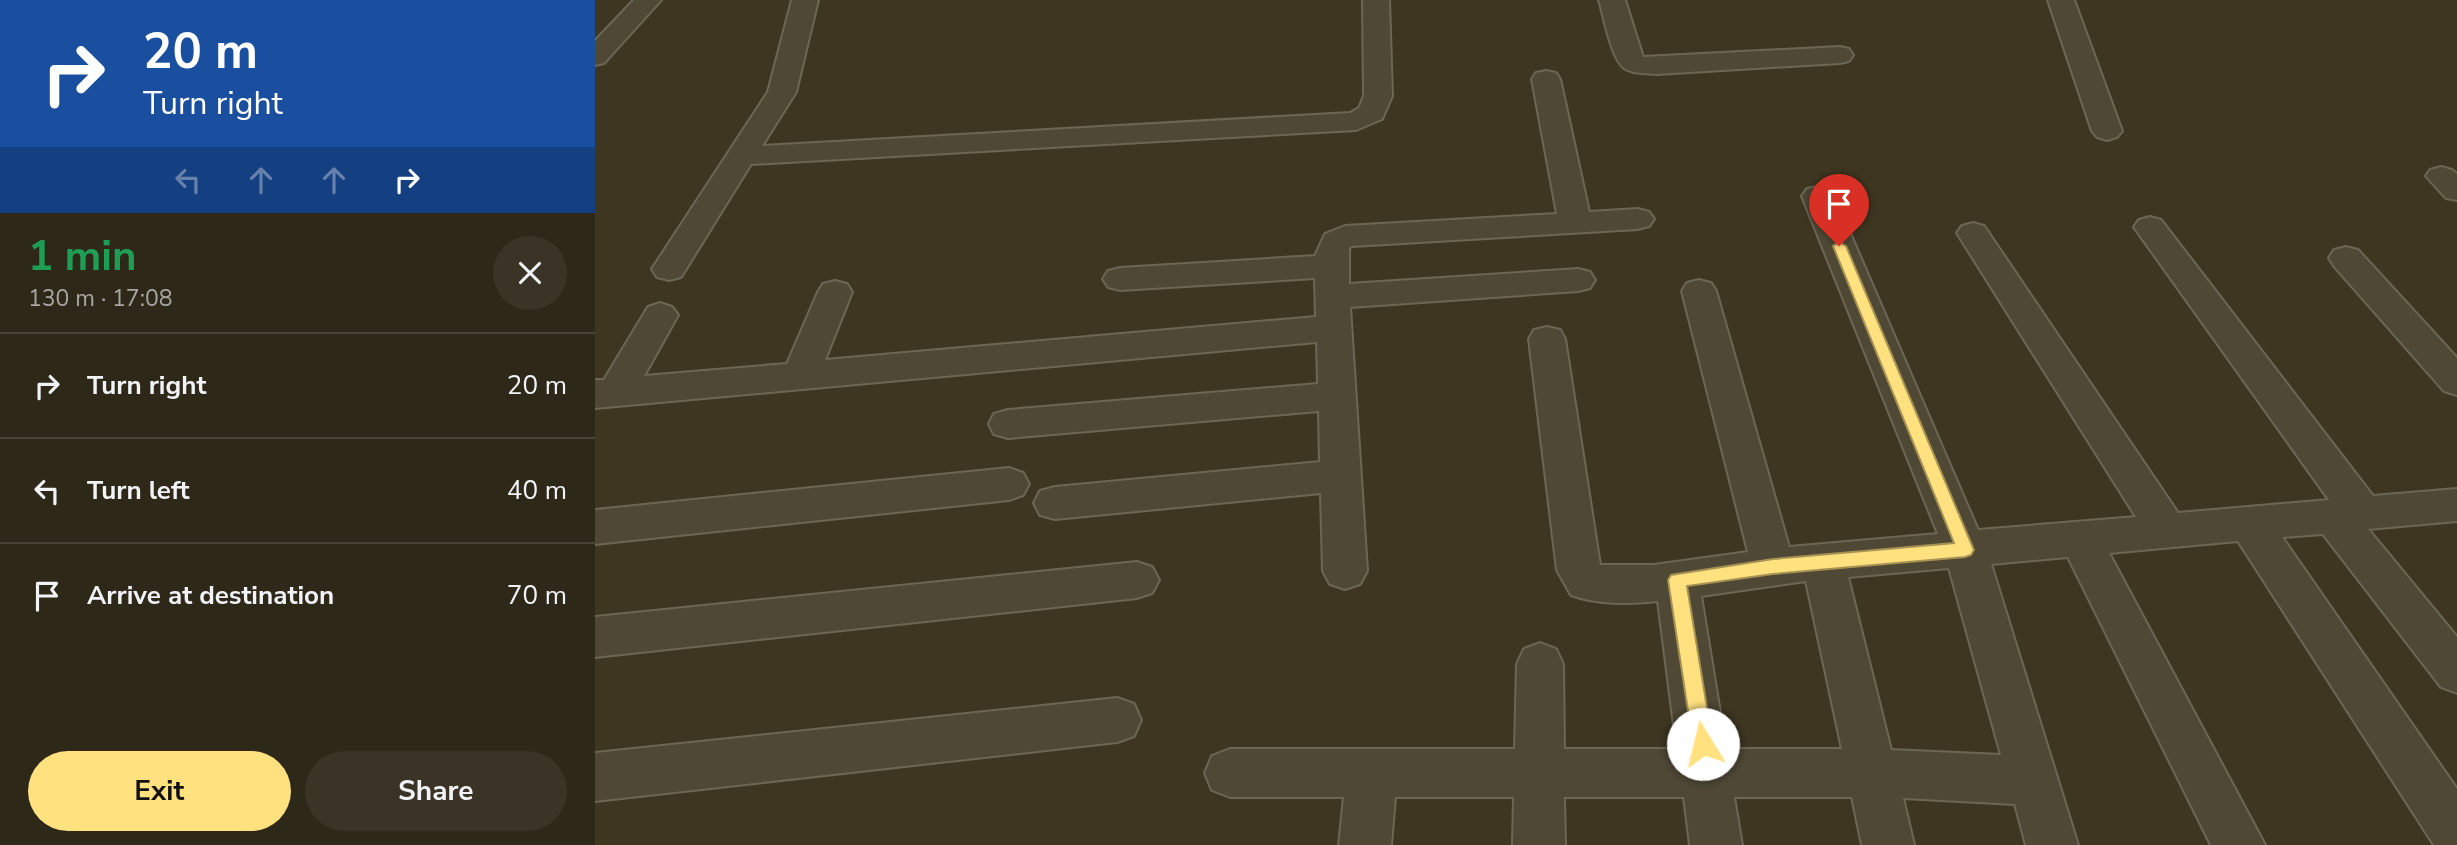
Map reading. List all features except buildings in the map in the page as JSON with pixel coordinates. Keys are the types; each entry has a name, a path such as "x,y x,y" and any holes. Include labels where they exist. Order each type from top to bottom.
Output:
{"street":[{"path":"595,57 648,0"},
{"path":"669,269 786,81 805,0"},
{"path":"741,156 1356,121 1372,113 1378,96 1376,0"},
{"path":"1612,0 1630,58 1635,64 1657,66 1840,55"},
{"path":"2061,0 2108,131"},
{"path":"595,25 625,23"},
{"path":"1546,79 1575,222"},
{"path":"1818,196 1965,550 2052,845"},
{"path":"1345,571 1332,246 1345,236 1638,219"},
{"path":"2150,227 2457,672"},
{"path":"1973,233 2167,531"},
{"path":"2346,258 2457,382"},
{"path":"1120,279 1333,297"},
{"path":"605,393 801,374 1333,297 1578,280"},
{"path":"1699,291 1773,566"},
{"path":"801,374 835,292"},
{"path":"605,393 660,315"},
{"path":"1546,340 1579,570 1585,582 1605,586 1677,580 1773,566 2457,505"},
{"path":"1008,424 1337,396"},
{"path":"1055,503 1340,476"},
{"path":"598,532 1009,484"},
{"path":"2249,523 2457,834"},
{"path":"2080,539 2239,845"},
{"path":"1823,562 1888,845"},
{"path":"595,637 1136,580"},
{"path":"1677,580 1716,845"},
{"path":"1539,845 1540,664"},
{"path":"595,777 1117,720"},
{"path":"1230,773 1871,773 2033,781"},
{"path":"1365,845 1372,773"}],"route":[{"path":"1703,744 1677,580 1773,566 1965,550 1839,246"}]}
